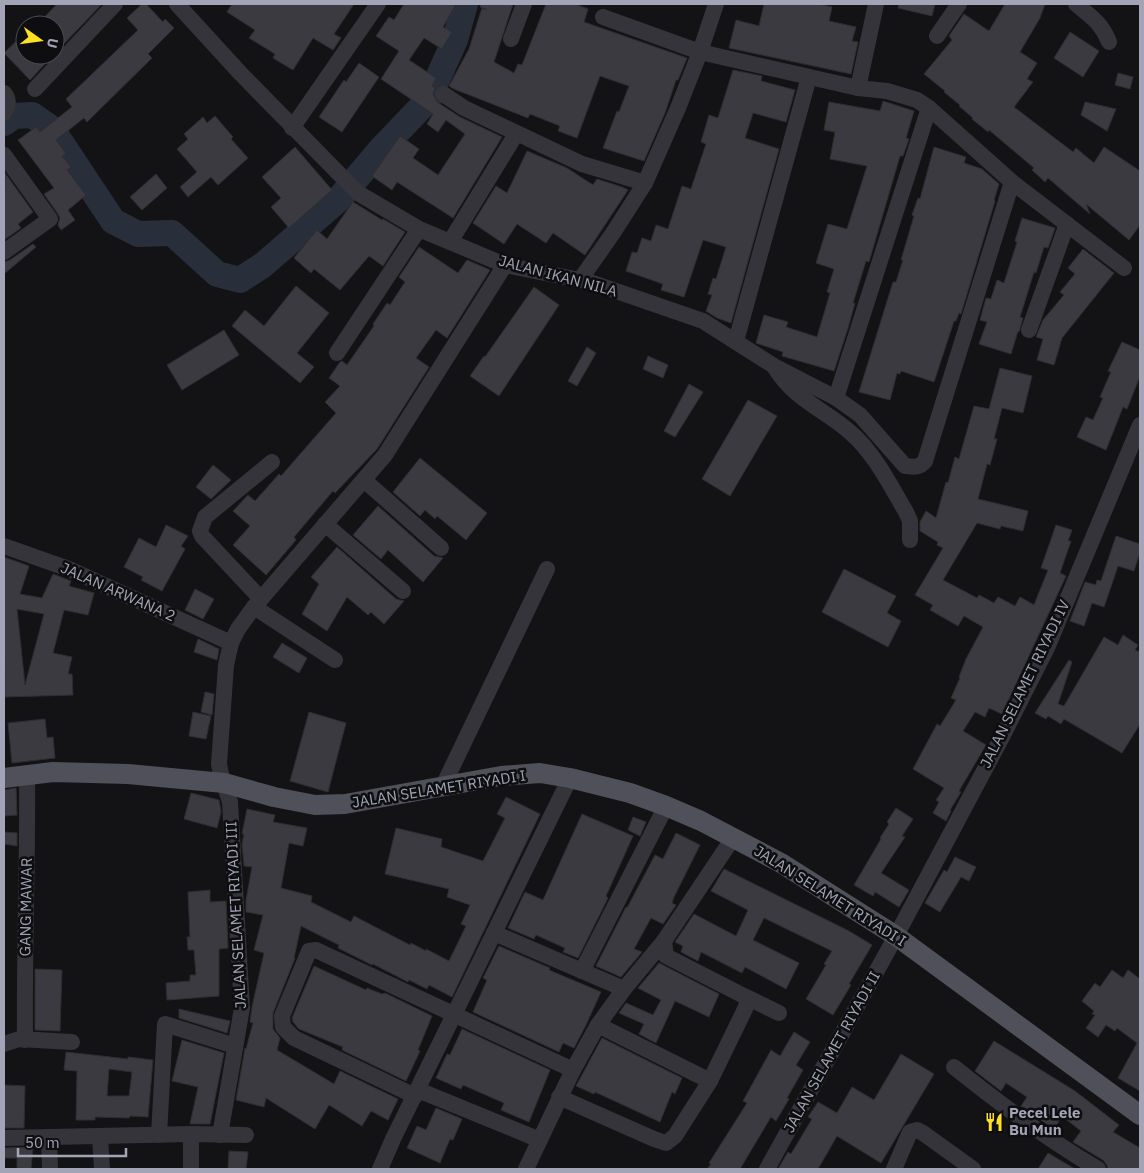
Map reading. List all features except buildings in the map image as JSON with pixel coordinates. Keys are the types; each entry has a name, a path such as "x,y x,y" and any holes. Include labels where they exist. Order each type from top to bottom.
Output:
{"main road":[{"name":"JALAN SELAMET RIYADI I","path":"4,778 27,774 103,772 224,783 274,797 326,806 519,774 540,773 570,778 630,793 666,806 781,863 896,936 1140,1115"}],"street":[{"path":"34,89 115,4"},
{"name":"JALAN IKAN NILA","path":"177,4 292,128 358,193 419,230 505,265 580,280 703,321 774,366 836,398 860,415 903,465 921,466 926,461 1012,182"},
{"path":"292,128 378,4"},
{"path":"511,39 524,4"},
{"path":"580,280 613,234 644,183 678,108 716,4"},
{"path":"858,88 876,4"},
{"path":"937,36 959,4"},
{"path":"1076,4 1100,25 1109,42"},
{"path":"603,17 700,52 858,88 887,91 917,100 929,108 1012,182 1124,268"},
{"path":"736,341 809,77"},
{"path":"4,93 8,100 4,113"},
{"path":"443,94 464,108 582,164 644,183"},
{"path":"836,398 929,108"},
{"path":"450,242 516,134"},
{"path":"4,155 50,219 4,252"},
{"path":"1029,330 1066,224"},
{"path":"337,353 419,230"},
{"name":"JALAN SELAMET RIYADI III","path":"220,1135 242,1008 232,817 230,802 219,764 226,665 231,643 238,629 257,603 385,455 505,265"},
{"path":"774,366 794,392 852,433 866,448 906,512 910,522 910,540"},
{"name":"JALAN SELAMET RIYADI IV","path":"896,936 1047,648 1140,425"},
{"path":"272,462 205,517 200,531 202,536 257,603 335,660"},
{"path":"364,480 441,548"},
{"path":"325,524 402,591"},
{"name":"JALAN ARWANA 2","path":"4,546 69,570 231,643"},
{"path":"443,786 548,569"},
{"name":"GANG MAWAR","path":"25,1040 28,862 27,774"},
{"path":"380,1169 393,1138 570,778"},
{"path":"582,971 666,806"},
{"path":"526,1169 572,1070 598,1025 624,989 664,941 733,838"},
{"path":"494,933 624,989"},
{"name":"JALAN SELAMET RIYADI II","path":"767,1169 896,936"},
{"path":"664,941 666,956 779,1013"},
{"path":"540,1140 416,1093 294,1038 282,1022 282,1016 309,951 316,950 572,1070"},
{"path":"559,1097 654,1139 666,1142 675,1136 710,1081 745,1009 746,997"},
{"path":"159,1135 165,1024 235,1046"},
{"path":"598,1025 710,1081"},
{"path":"4,1044 19,1040 72,1042"},
{"path":"954,1068 1042,1134 1098,1169"},
{"path":"894,1169 910,1132 917,1130 924,1133 973,1169"},
{"path":"190,1169 191,1134"},
{"path":"4,1138 191,1134 246,1135"},
{"path":"100,1137 102,1169"},
{"path":"49,1138 50,1169"}],"waterway":[{"path":"4,123 14,116 32,115 52,129 113,221 138,234 172,233 217,274 240,280 263,265 338,200 382,148 428,100 455,40 465,4"}],"place":[{"name":"Pecel Lele Bu Mun","path":"994,1122"}]}
